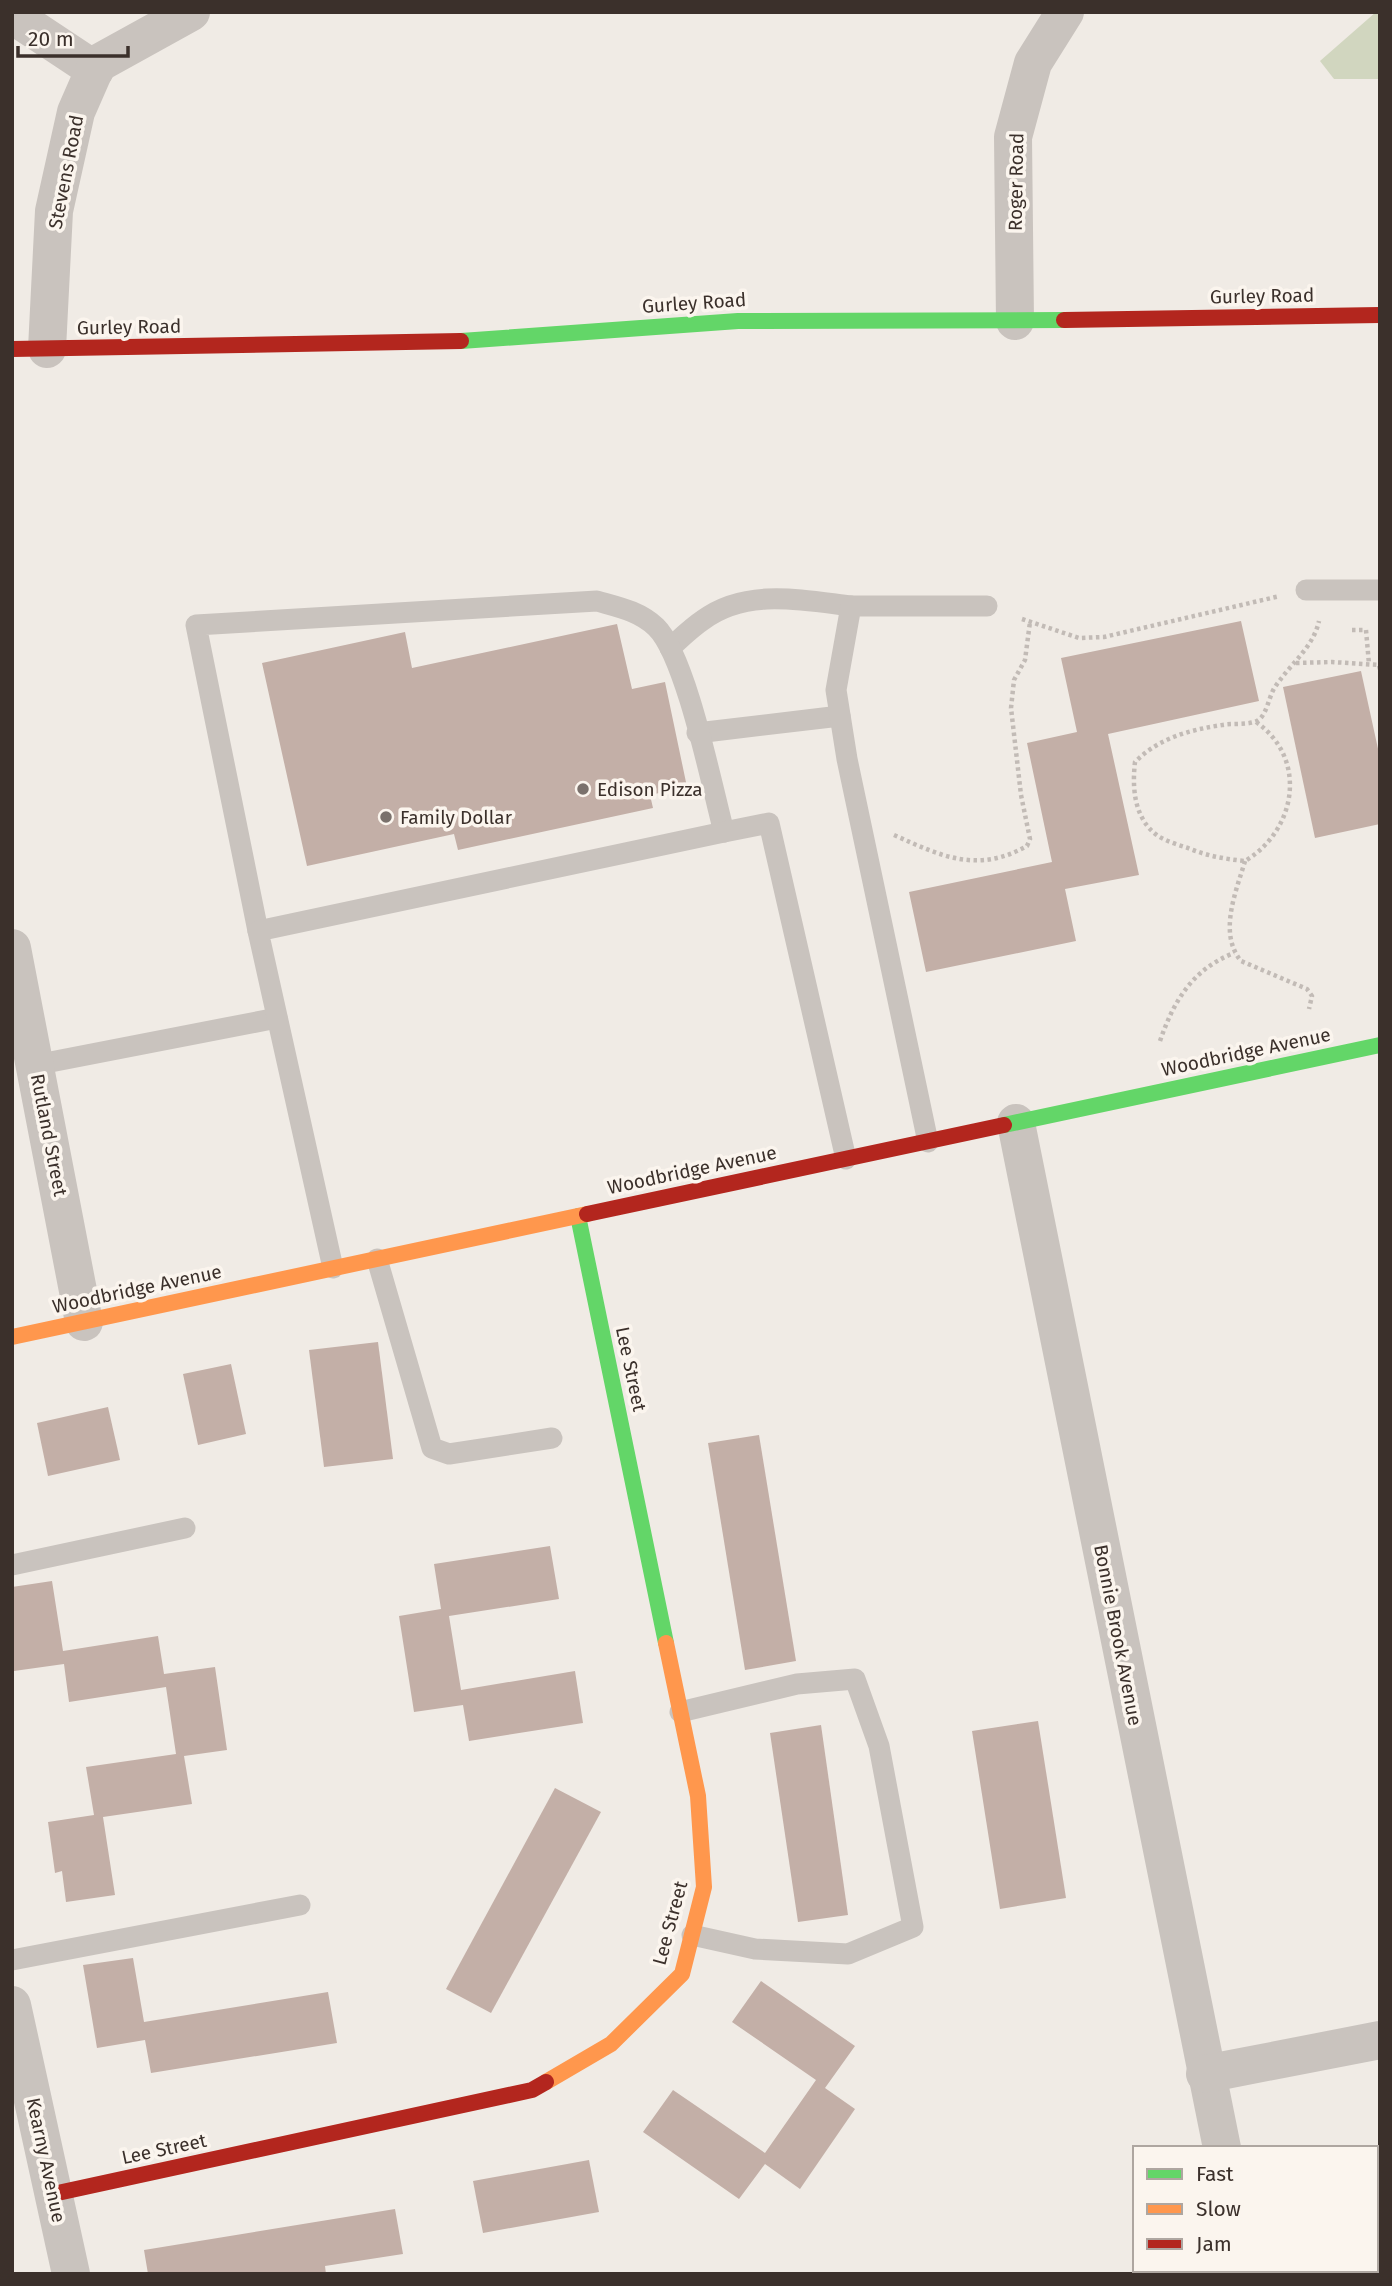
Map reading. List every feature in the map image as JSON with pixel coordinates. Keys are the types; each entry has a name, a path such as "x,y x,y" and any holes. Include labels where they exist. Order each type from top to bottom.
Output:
{"street":[{"name":"Stevens Road","path":"29,349 54,211 76,112 97,64 191,12"},
{"name":"Roger Road","path":"1016,321 1013,137 1033,63 1065,12"},
{"path":"12,15 95,70"},
{"name":"Gurley Road","path":"29,349 432,343 738,321 1016,321 1380,315"},
{"name":"Rutland Street","path":"12,948 84,1322"},
{"name":"Woodbridge Avenue","path":"12,1337 1380,1045"},
{"name":"Bonnie Brook Avenue","path":"1016,1123 1222,2146"},
{"name":"Lee Street","path":"53,2194 532,2090 611,2044 682,1974 704,1886 698,1796 578,1216"},
{"name":"Kearny Avenue","path":"12,2005 71,2274"},
{"path":"1205,2074 1380,2040"}],"lane":[{"path":"1306,590 1380,590"},
{"path":"670,648 704,618 729,606 764,598 799,599 851,606 987,606"},
{"path":"333,1268 258,931 196,625 597,601 635,612 657,628 675,657 724,832"},
{"path":"851,606 836,690 847,759 928,1142"},
{"path":"697,733 840,716"},
{"path":"258,931 769,822 846,1159"},
{"path":"35,1065 277,1018"},
{"path":"377,1259 432,1448 449,1454 552,1438"},
{"path":"12,1565 185,1528"},
{"path":"680,1712 797,1684 855,1679 879,1746 913,1927 848,1954 755,1948 692,1935"},
{"path":"12,1960 300,1905"}],"path":[{"path":"1022,619 1079,638 1104,637 1252,601 1296,595 1306,590"},
{"path":"1256,722 1271,733 1281,746 1288,774 1290,805 1281,825 1255,855 1245,861 1201,853 1158,836 1146,823 1137,806 1133,791 1135,762 1144,753 1177,733 1223,724 1256,722 1263,716 1275,687 1316,635 1319,621"},
{"path":"891,833 931,852 963,861 975,862 1001,856 1027,846 1030,839 1021,795 1012,708 1014,680 1025,660 1030,622"},
{"path":"1352,630 1366,630 1369,664"},
{"path":"1295,663 1379,666"},
{"path":"1245,861 1231,913 1234,953 1241,961 1307,989 1312,996 1309,1009"},
{"path":"1160,1041 1184,989 1209,965 1234,953"}],"green space":[{"path":"1376,12 1380,12 1380,79 1334,79 1320,61"}],"building":[{"path":"1241,621 1259,701 1108,734 1139,875 1065,889 1076,941 926,972 909,892 1052,862 1027,743 1077,732 1061,658"},
{"path":"617,624 632,689 665,682 687,787 650,795 653,808 458,850 454,834 307,866 262,663 405,632 412,668"},
{"path":"1361,671 1380,758 1380,824 1315,838 1283,687"},
{"path":"378,1342 393,1459 324,1467 309,1350"},
{"path":"231,1364 246,1434 198,1445 183,1374"},
{"path":"108,1407 120,1460 48,1476 37,1423"},
{"path":"759,1435 796,1661 745,1670 708,1443"},
{"path":"550,1546 559,1599 449,1616 461,1690 575,1671 583,1723 469,1741 463,1705 414,1712 399,1616 441,1609 434,1564"},
{"path":"52,1581 63,1651 158,1636 164,1674 215,1667 227,1750 184,1756 192,1804 103,1817 115,1895 66,1902 62,1871 55,1873 48,1822 94,1815 86,1767 176,1754 166,1687 69,1702 64,1664 14,1671 12,1587"},
{"path":"1038,1721 1066,1898 1000,1909 972,1731"},
{"path":"821,1725 848,1915 798,1922 770,1733"},
{"path":"555,1788 601,1812 491,2013 446,1989"},
{"path":"133,1958 144,2022 328,1992 337,2043 151,2073 145,2040 97,2048 83,1965"},
{"path":"761,1981 855,2046 825,2088 855,2109 800,2189 765,2164 739,2199 643,2132 673,2090 765,2153 816,2080 732,2022"},
{"path":"589,2160 599,2212 483,2233 473,2181"},
{"path":"395,2209 403,2254 325,2266 326,2274 148,2274 144,2250"}],"traffic: fast":[{"path":"461,341 738,321 1064,320"},
{"path":"1004,1125 1380,1045"},
{"path":"578,1216 666,1643"}],"traffic: slow":[{"path":"12,1337 587,1214"},
{"path":"546,2082 611,2044 682,1974 704,1887 698,1796 666,1643"}],"traffic: jam":[{"path":"1064,320 1380,315"},
{"path":"12,349 461,341"},
{"path":"587,1214 1004,1125"},
{"path":"53,2194 532,2090 546,2082"}],"place":[{"name":"Edison Pizza","path":"583,789"},
{"name":"Family Dollar","path":"386,817"}]}
